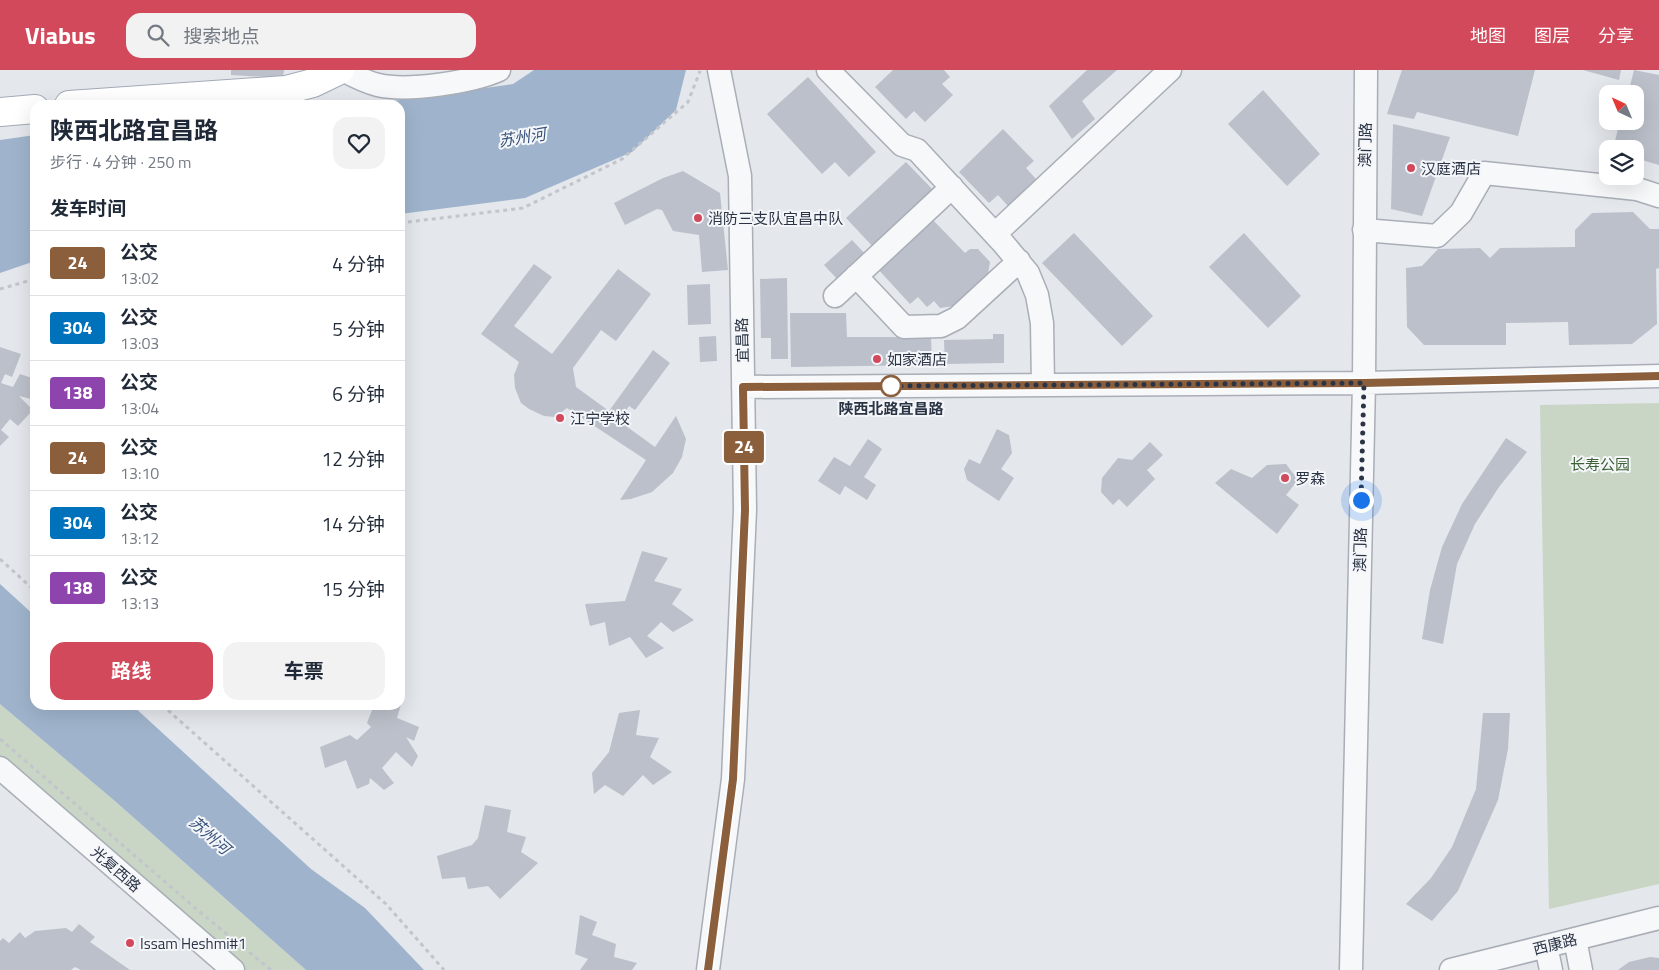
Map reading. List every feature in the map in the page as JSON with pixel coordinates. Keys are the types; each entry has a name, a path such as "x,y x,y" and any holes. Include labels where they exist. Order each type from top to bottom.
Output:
{"main road":[{"path":"141,100 286,90 312,83 341,70"},
{"path":"0,112 30,109"}],"street":[{"path":"341,70 379,85 402,88 469,80 499,70"},
{"name":"宜昌路","path":"708,970 733,779 745,510 740,176 719,70"},
{"path":"828,70 902,146 917,150 1028,273 1037,295 1042,323 1043,385"},
{"path":"994,234 1170,70"},
{"name":"澳门路","path":"1351,970 1364,383 1366,70"},
{"path":"1364,230 1437,236 1461,213 1484,173 1637,189 1659,196"},
{"path":"835,296 952,187"},
{"path":"856,276 904,327 941,326 957,318 1019,261"},
{"path":"743,387 1364,383 1659,376"},
{"name":"光复西路","path":"0,768 233,970"},
{"name":"西康路","path":"1450,970 1659,918"},
{"path":"1575,939 1581,970"},
{"path":"1546,946 1551,970"}],"path":[{"path":"405,222 523,208 622,159 688,102 700,70"},
{"path":"0,289 30,280"},
{"path":"0,559 30,586"},
{"path":"168,710 386,904 444,970"},
{"path":"0,739 201,913 271,970"}],"green space":[{"name":"长寿公园","path":"1659,403 1659,884 1549,909 1540,405"},
{"path":"0,704 116,802 306,970 243,970 0,758"}],"water":[{"name":"苏州河","path":"534,70 686,70 676,110 632,152 525,198 405,213 405,100 399,100 513,84"},
{"path":"30,136 30,263 0,273 0,140"},
{"name":"苏州河","path":"0,584 30,611 30,710 137,710 311,869 365,908 424,970 306,970 116,802 0,704"}],"building":[{"path":"231,70 284,70 283,78 231,75"},
{"path":"893,70 944,70 950,77 942,84 953,95 925,122 914,111 906,119 875,87"},
{"path":"1087,70 1117,70 1082,101 1095,119 1072,139 1049,106"},
{"path":"1402,70 1535,70 1518,136 1417,112 1414,119 1387,114"},
{"path":"1583,70 1621,70 1619,80"},
{"path":"1634,70 1659,75 1659,165 1644,161 1644,140 1615,140 1618,130 1644,130 1644,85 1630,85"},
{"path":"808,77 876,152 849,177 835,162 822,174 767,114"},
{"path":"1263,90 1320,154 1287,186 1228,124"},
{"path":"1393,124 1450,137 1422,216 1391,209"},
{"path":"1003,129 1034,161 1026,168 1036,179 1008,206 998,195 989,203 959,172"},
{"path":"906,162 936,193 875,249 846,218"},
{"name":"消防三支队宜昌中队","path":"683,171 720,193 728,270 702,272 699,235 673,231 662,210 657,209 625,225 614,203 663,178"},
{"path":"1633,212 1650,229 1659,229 1659,268 1656,269 1657,324 1632,344 1569,345 1568,322 1506,323 1506,345 1424,345 1407,327 1406,268 1422,266 1438,249 1480,248 1490,258 1500,248 1575,247 1575,230 1592,213"},
{"path":"931,218 965,253 970,249 978,249 990,262 988,274 976,285 973,292 971,290 954,306 940,308 934,301 927,307 918,297 910,304 877,268"},
{"path":"1074,233 1153,316 1122,346 1042,263"},
{"path":"1244,233 1301,296 1268,328 1209,267"},
{"path":"852,240 868,257 840,282 824,265"},
{"path":"534,264 552,277 514,326 552,354 618,269 651,294 616,341 601,330 573,368 576,387 609,411 653,350 670,363 635,410 629,406 619,421 655,447 676,416 686,439 682,457 673,473 652,492 631,499 620,500 646,460 567,408 555,417 544,416 521,403 515,388 514,375 519,362 481,334"},
{"path":"787,278 788,359 771,359 771,338 761,338 760,279"},
{"path":"710,284 711,324 688,325 687,285"},
{"path":"790,313 846,313 847,337 931,337 932,365 791,367"},
{"path":"993,334 1004,334 1004,363 945,364 944,340 993,339"},
{"path":"716,336 717,361 700,362 699,337"},
{"path":"0,347 21,354 12,377 5,374 1,383 13,387 20,374 30,377 30,399 19,396 30,407 30,413 18,426 10,419 1,430 9,437 0,446"},
{"path":"997,429 1009,435 1012,453 1001,469 1014,478 999,501 967,480 964,469 969,459 980,464"},
{"path":"1506,438 1527,452 1499,487 1475,524 1457,564 1443,644 1422,639 1430,590 1442,547 1462,504"},
{"path":"868,439 882,449 864,477 876,485 867,500 845,486 840,495 818,481 834,457 850,466"},
{"path":"1150,442 1163,455 1147,470 1155,479 1127,507 1119,499 1113,505 1101,492 1102,478 1118,458 1132,460"},
{"path":"1286,464 1298,480 1286,495 1299,505 1277,534 1215,483 1231,469 1252,478 1267,465"},
{"path":"642,551 668,558 654,581 682,589 672,604 694,620 673,632 661,622 647,636 664,648 646,658 630,637 609,646 605,622 590,626 585,604 625,601"},
{"path":"372,710 399,710 397,718 419,727 414,741 406,737 418,756 412,767 396,752 382,768 394,783 384,790 370,778 369,784 357,789 346,760 325,768 320,747 350,735 357,740 371,727 367,723"},
{"path":"640,710 636,735 659,738 650,757 672,772 653,785 643,775 623,796 605,785 594,794 592,773 609,752 619,713"},
{"path":"1483,713 1510,713 1508,749 1498,800 1458,891 1432,921 1406,904 1431,878 1452,847 1476,789"},
{"path":"485,805 511,810 507,832 526,837 521,852 538,863 500,899 488,886 468,889 465,877 442,879 437,856 472,845 478,838"},
{"path":"580,915 597,922 592,935 616,944 614,957 637,963 632,970 580,970 588,959 575,954"},
{"path":"79,924 95,937 90,942 130,970 81,970 75,967 71,970 0,970 0,941 3,938 9,943 20,932 25,938 35,931 66,928 72,932"},
{"path":"1650,957 1659,958 1659,970 1618,970 1629,962"}],"bus line":[{"name":"24","path":"708,970 733,779 741,646 745,510 743,387 1364,383 1659,376"}],"place":[{"name":"汉庭酒店","path":"1411,168"},
{"name":"消防三支队宜昌中队","path":"698,218"},
{"name":"如家酒店","path":"877,359"},
{"name":"陕西北路宜昌路","path":"891,386"},
{"name":"江宁学校","path":"560,418"},
{"name":"罗森","path":"1285,478"},
{"name":"Issam Heshmi#1","path":"130,943"}],"route":[{"path":"891,386 887,386 1364,383 1361,500"}]}
